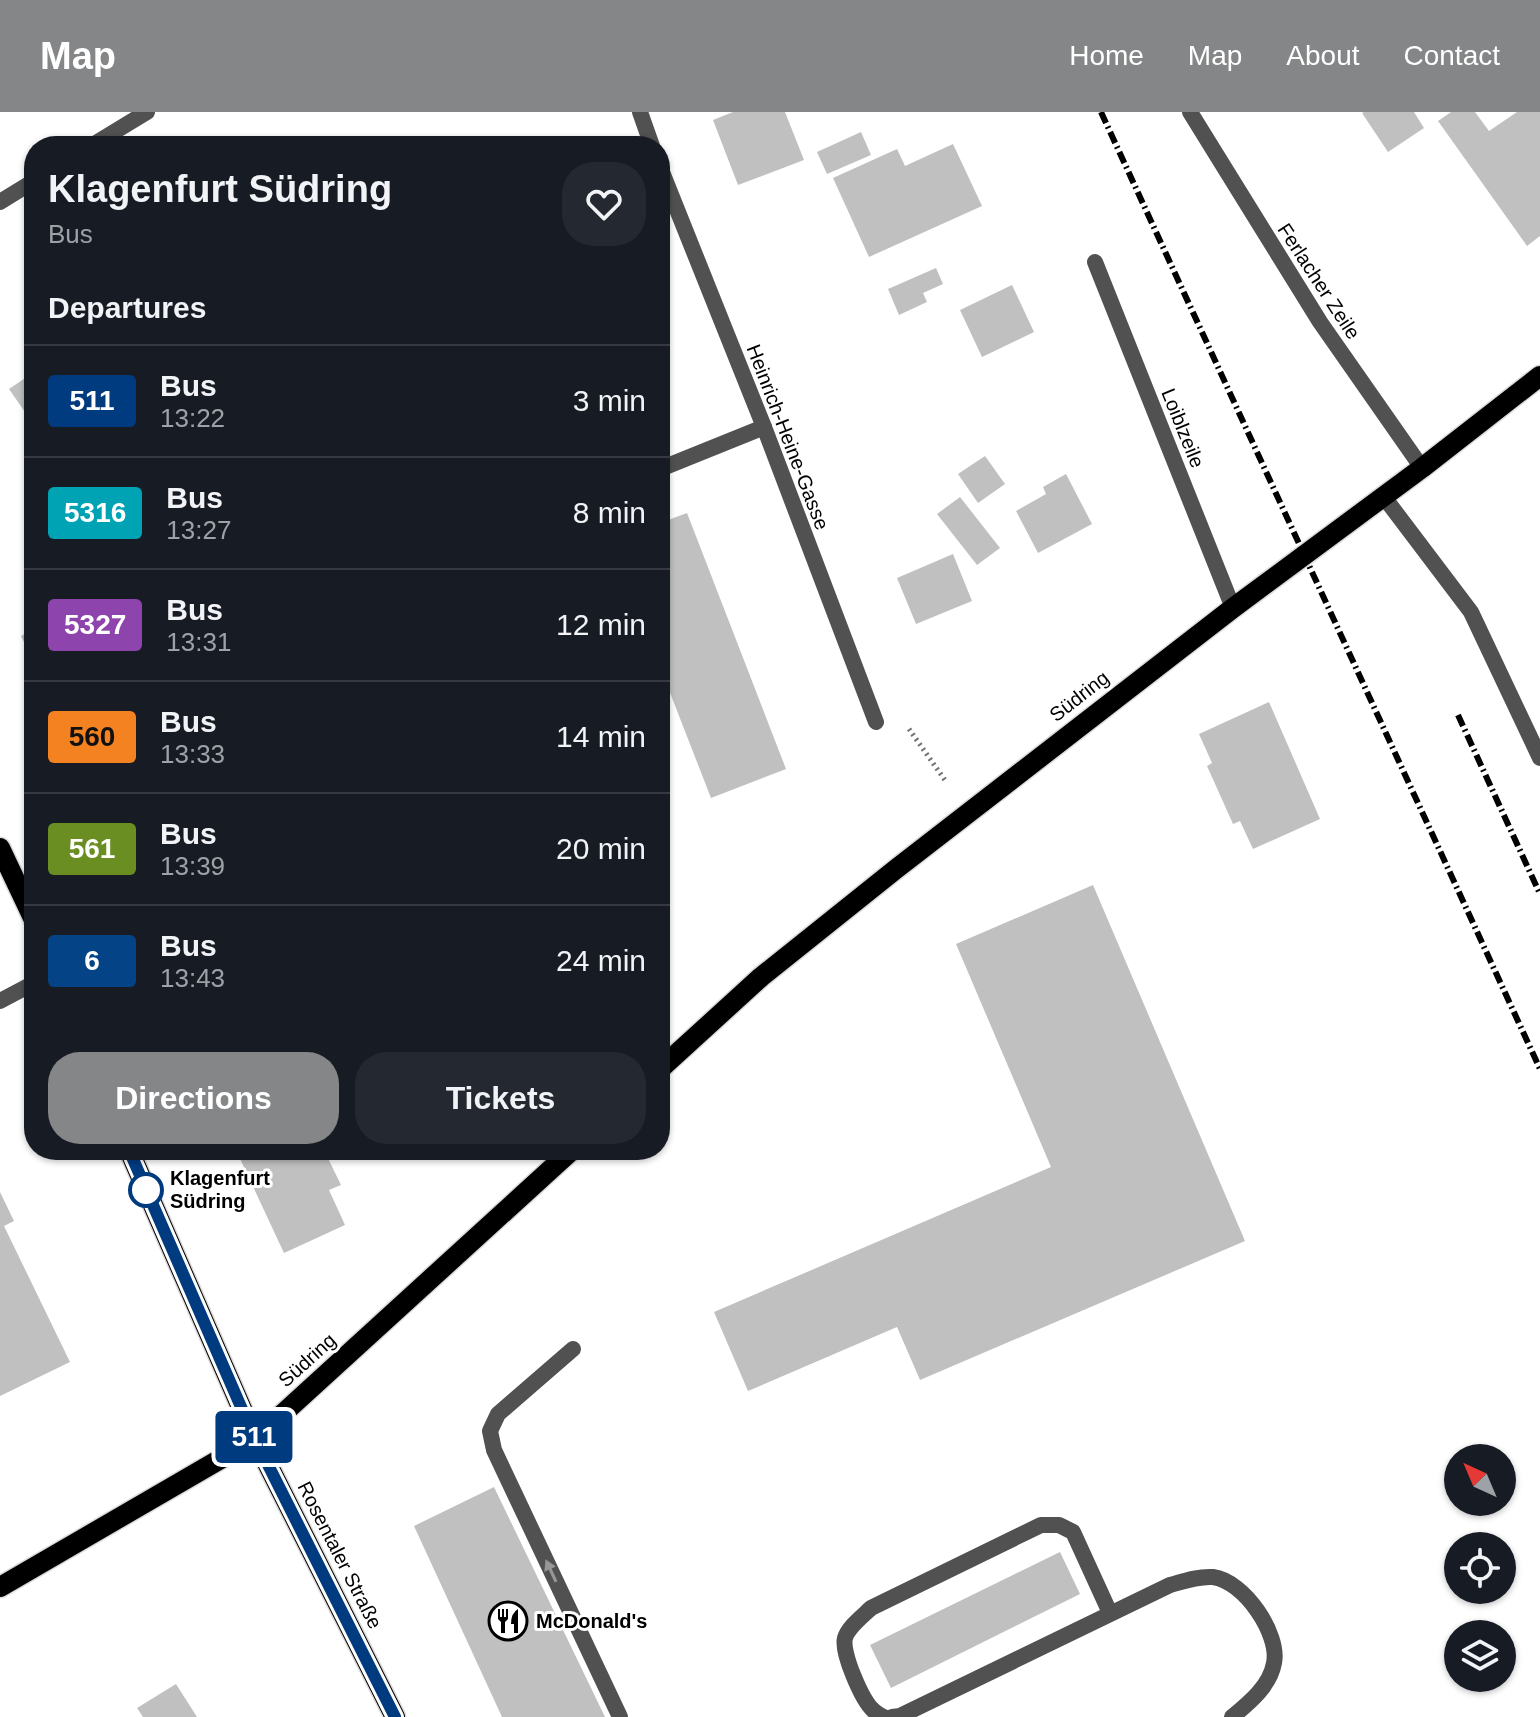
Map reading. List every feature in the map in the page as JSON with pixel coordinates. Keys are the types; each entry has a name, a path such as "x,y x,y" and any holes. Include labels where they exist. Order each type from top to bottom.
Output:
{"main road":[{"name":"Südring","path":"670,1060 761,977 969,813 1540,376"},
{"path":"0,848 24,899"},
{"name":"Rosentaler Straße","path":"133,1160 255,1439 395,1717"},
{"name":"Südring","path":"0,1587 255,1439 561,1160"}],"street":[{"path":"107,136 147,112"},
{"path":"640,112 648,136"},
{"name":"Ferlacher Zeile","path":"1190,112 1320,322 1422,468"},
{"path":"0,202 24,187"},
{"name":"Heinrich-Heine-Gasse","path":"670,203 764,427 876,722"},
{"name":"Loiblzeile","path":"1095,262 1233,608"},
{"path":"670,465 764,427"},
{"path":"1384,497 1471,612 1540,758"},
{"path":"0,1001 24,988"},
{"path":"573,1349 498,1414 490,1431 494,1450 620,1717"},
{"path":"884,1717 873,1711 865,1700 846,1655 845,1638 855,1624 871,1608 1041,1525 1059,1525 1073,1532 1110,1613"},
{"path":"892,1717 900,1716 1170,1585 1213,1577 1232,1583 1251,1601 1269,1632 1275,1663 1259,1695 1232,1717"}],"path":[{"path":"876,722 897,711 969,813"}],"building":[{"path":"733,112 785,112 804,160 738,185 713,120"},
{"path":"1364,112 1414,112 1424,128 1388,152"},
{"path":"1451,112 1475,112 1489,131 1517,112 1540,112 1540,236 1527,246 1438,121"},
{"path":"861,132 871,155 827,174 817,152"},
{"path":"953,144 982,206 869,257 833,178 897,149 905,166"},
{"path":"936,268 943,284 923,293 927,302 899,315 888,289"},
{"path":"1012,285 1034,332 982,357 960,310"},
{"path":"24,379 24,411 9,389"},
{"path":"985,456 1005,484 978,503 958,474"},
{"path":"1066,474 1092,524 1038,553 1016,511 1046,494 1043,487"},
{"path":"960,497 1000,548 977,565 937,514"},
{"path":"687,513 786,769 711,798 670,693 670,519"},
{"path":"953,554 972,601 916,624 897,578"},
{"path":"1269,702 1320,819 1253,849 1240,821 1233,824 1207,766 1212,763 1199,734"},
{"path":"1093,885 1245,1241 920,1380 897,1327 748,1391 714,1312 1051,1167 956,944"},
{"path":"241,1160 329,1160 341,1185 329,1190 345,1225 284,1253"},
{"path":"0,1192 14,1221 4,1226 70,1362 0,1396"},
{"name":"McDonald's","path":"494,1487 605,1717 502,1717 414,1526"},
{"path":"1060,1552 1080,1594 891,1688 870,1645"},
{"path":"176,1684 197,1717 143,1717 137,1708"}],"railway":[{"path":"1101,112 1540,1069"},
{"path":"1458,715 1540,894"}],"bus line":[{"name":"511","path":"133,1160 255,1439 395,1717"}],"place":[{"name":"Klagenfurt Südring","path":"146,1190"},
{"name":"McDonald's","path":"508,1621"}]}
